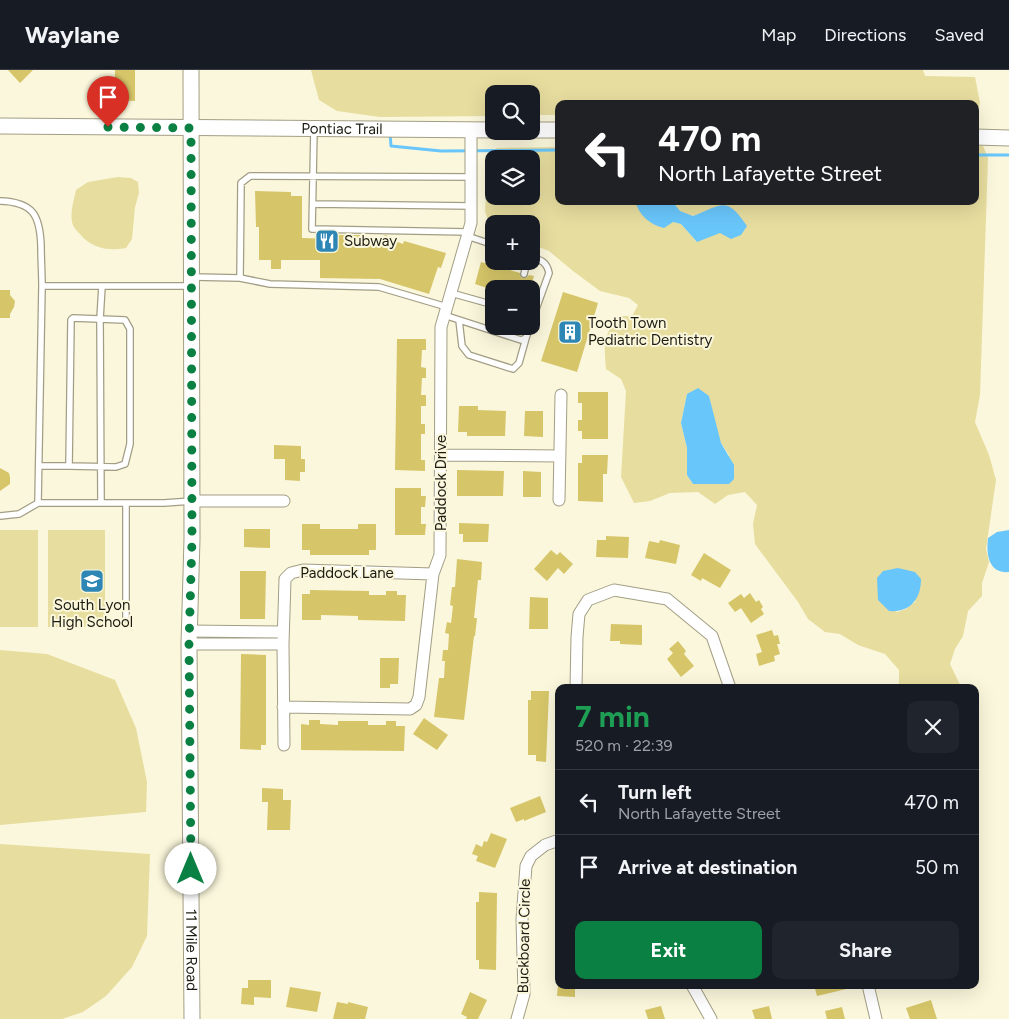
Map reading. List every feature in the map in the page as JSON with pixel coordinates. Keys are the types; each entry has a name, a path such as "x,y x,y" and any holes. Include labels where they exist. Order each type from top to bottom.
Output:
{"street":[{"name":"11 Mile Road","path":"191,70 192,501 189,638 192,1019"},
{"name":"Pontiac Trail","path":"0,126 485,130"},
{"name":"Paddock Drive","path":"283,706 410,709 416,705 433,574 440,555 441,327 471,223 471,130"},
{"path":"540,130 555,130"},
{"path":"979,137 1009,138"},
{"path":"559,500 561,395"},
{"path":"441,455 560,456"},
{"path":"192,501 284,501"},
{"name":"Paddock Lane","path":"284,745 283,632 285,579 291,573 302,570 433,574"},
{"path":"576,684 579,614 588,600 614,590 667,599 712,636 729,684"},
{"path":"189,638 283,632"},
{"path":"189,638 283,644"},
{"name":"Buckboard Circle","path":"517,1019 524,994 522,919 526,866 531,856 546,845 555,842"},
{"path":"694,989 711,1019"},
{"path":"869,989 876,1019"}],"lane":[{"path":"314,128 312,229 468,234 485,241"},
{"path":"240,278 241,183 250,176 471,177"},
{"path":"0,201 13,201 25,205 38,219 40,232 42,286 38,503"},
{"path":"313,204 471,206"},
{"path":"540,260 548,266 549,273 540,299"},
{"path":"524,274 525,270"},
{"path":"42,286 102,286 240,278 270,284 379,287 446,311 459,320 514,339 521,340 526,338"},
{"path":"101,503 100,319 102,286"},
{"path":"451,292 485,302"},
{"path":"39,466 116,467 125,464 130,444 130,329 125,320 73,318 71,320 69,466"},
{"path":"459,320 462,346 470,355 513,369 519,363 527,335"},
{"path":"0,516 19,514 38,503 192,501"},
{"path":"126,503 126,619"}],"shaded area":[{"path":"311,70 923,70 925,76 975,77 980,103 979,107 979,100 555,100 555,115 540,115 540,85 485,85 485,116 380,117 337,111 319,100"},
{"path":"979,146 983,146 988,158 980,395 975,422 989,455 996,480 986,549 989,562 982,583 982,596 968,611 963,636 955,649 950,664 960,684 899,684 899,670 885,654 858,645 840,634 825,632 808,619 798,602 755,544 753,524 757,505 745,492 728,495 715,504 698,492 670,493 650,501 634,503 621,477 626,391 621,379 606,369 605,346 608,333 615,322 622,316 632,316 638,305 629,298 600,291 549,251 540,248 540,215 486,215 485,205 540,205 540,150 495,150 497,148 555,147 555,205 639,205 681,224 697,242 704,212 693,216 679,211 675,205 979,205","holes":["687,394 709,396 717,433 729,455 729,484 693,484 687,475 687,448 681,423","878,591 916,601 906,609 897,612 878,600"]},
{"path":"118,177 131,178 138,182 139,193 135,207 132,239 126,248 101,248 85,239 74,226 72,212 76,190 88,182"},
{"path":"0,530 38,530 38,627 0,627"},
{"path":"48,530 105,530 105,627 48,627"},
{"path":"0,650 47,654 115,680 136,728 147,782 146,812 0,825"},
{"path":"0,844 150,854 147,936 132,967 106,996 83,1012 62,1019 0,1019"}],"water":[{"path":"637,205 675,205 680,211 693,216 723,205 734,210 747,226 741,235 731,239 720,233 697,242 681,224 673,222 664,228 659,227 650,222 639,211"},
{"path":"698,388 709,396 721,443 734,465 734,479 729,484 693,484 687,475 687,448 681,423 687,394"},
{"path":"1009,530 1009,572 1002,572 997,570 990,561 987,550 988,538 997,532"},
{"path":"898,568 915,572 921,579 919,593 913,603 903,610 889,611 878,600 877,578 883,571"}],"building":[{"path":"8,70 33,70 20,83"},
{"path":"115,70 135,70 135,101 114,100"},
{"path":"255,191 291,192 291,196 302,196 302,238 338,239 338,235 360,235 360,239 377,239 386,235 403,244 404,241 446,253 441,268 438,267 429,294 380,279 320,278 320,260 281,260 281,269 271,269 271,260 259,260 259,227 256,227"},
{"path":"481,262 485,263 485,270 509,270 520,273 522,278 526,278 529,275 534,276 533,280 485,280 485,287 475,284"},
{"path":"0,290 10,290 10,295 15,301 10,318 0,318"},
{"name":"Tooth Town Pediatric Dentistry","path":"563,292 598,303 577,372 541,361"},
{"path":"397,339 426,339 426,350 422,350 421,367 426,368 426,378 422,378 421,395 426,395 426,406 421,406 421,424 425,424 425,434 421,434 421,460 425,460 425,471 395,470"},
{"path":"578,392 608,392 608,439 582,439 582,431 578,431 578,420 582,420 582,403 578,403"},
{"path":"459,406 478,406 478,410 506,411 505,436 467,436 467,432 458,432"},
{"path":"525,411 543,411 543,437 524,436"},
{"path":"274,445 301,446 301,459 305,459 305,472 300,472 300,481 285,480 285,459 274,459"},
{"path":"582,455 608,455 607,474 603,474 603,502 578,501 578,463 582,463"},
{"path":"0,468 9,473 10,484 0,491"},
{"path":"457,470 504,471 503,496 457,496"},
{"path":"523,471 541,472 541,497 523,497"},
{"path":"395,488 421,488 421,496 426,496 425,507 421,507 421,524 426,524 425,535 395,535"},
{"path":"459,523 489,524 488,542 463,542 463,534 459,534"},
{"path":"302,524 320,524 320,529 358,529 358,524 376,524 376,550 369,550 369,555 310,555 310,550 302,550"},
{"path":"244,529 270,529 270,548 244,547"},
{"path":"606,536 629,537 628,558 596,557 597,540 606,540"},
{"path":"660,540 680,545 676,564 645,558 649,541 659,543"},
{"path":"551,550 557,555 560,552 573,564 564,574 558,568 547,581 534,569"},
{"path":"704,553 731,570 720,588 702,578 701,581 691,575"},
{"path":"457,559 482,562 481,580 478,580 474,618 477,618 464,720 434,717 439,678 444,678 445,661 442,661 443,650 448,650 449,634 445,633 447,622 451,623 453,606 450,605 452,587 455,587"},
{"path":"240,571 266,571 265,619 240,619"},
{"path":"310,590 369,591 369,595 386,595 386,591 397,591 397,595 406,595 405,621 358,620 358,616 321,615 321,620 302,620 302,594 310,594"},
{"path":"750,593 756,602 759,600 764,614 751,623 741,608 735,612 728,603 741,594 744,598"},
{"path":"530,597 548,598 548,629 529,629"},
{"path":"611,624 642,625 642,645 620,644 620,641 610,641"},
{"path":"772,630 774,636 778,635 780,644 777,644 780,654 774,656 775,661 759,666 756,654 762,652 756,635"},
{"path":"678,641 686,651 684,654 694,666 681,677 667,659 673,653 669,649"},
{"path":"241,654 266,655 266,745 261,745 261,750 240,749"},
{"path":"380,658 399,658 398,684 390,684 390,688 380,688"},
{"path":"531,691 549,691 546,762 536,761 536,755 528,755 528,700 531,700"},
{"path":"424,718 448,735 437,750 413,734"},
{"path":"309,720 320,720 320,724 338,725 338,721 368,721 368,725 386,725 386,721 396,721 396,726 405,726 404,751 301,750 301,724 309,725"},
{"path":"262,788 283,789 283,800 291,800 290,830 267,830 268,802 262,802"},
{"path":"540,796 546,812 524,821 524,819 516,822 510,808"},
{"path":"491,833 507,839 495,868 476,861 478,856 472,854 476,844 482,847 484,841 487,842"},
{"path":"479,892 497,893 496,970 479,969 479,960 476,960 476,902 479,902"},
{"path":"248,980 271,980 271,998 254,997 254,1005 241,1004 242,988 248,988"},
{"path":"290,987 321,992 317,1012 286,1007"},
{"path":"558,989 575,989 575,997 557,996"},
{"path":"815,989 847,989 817,996"},
{"path":"470,992 487,1000 478,1019 466,1019 467,1017 461,1014"},
{"path":"931,1000 937,1019 910,1019 906,1008"},
{"path":"337,1002 348,1004 348,1002 368,1007 365,1019 333,1019"},
{"path":"661,1006 665,1019 648,1019 645,1010"},
{"path":"769,1006 772,1019 755,1019 752,1010"},
{"path":"842,1007 845,1019 827,1019 825,1011"}],"waterway":[{"path":"390,133 391,146 441,151 555,150"},
{"path":"979,155 1009,155"}],"place":[{"name":"Subway","path":"327,241"},
{"name":"Tooth Town Pediatric Dentistry","path":"570,332"},
{"name":"South Lyon High School","path":"92,581"}],"route":[{"path":"108,127 191,128 192,539 189,644 191,869"}]}
